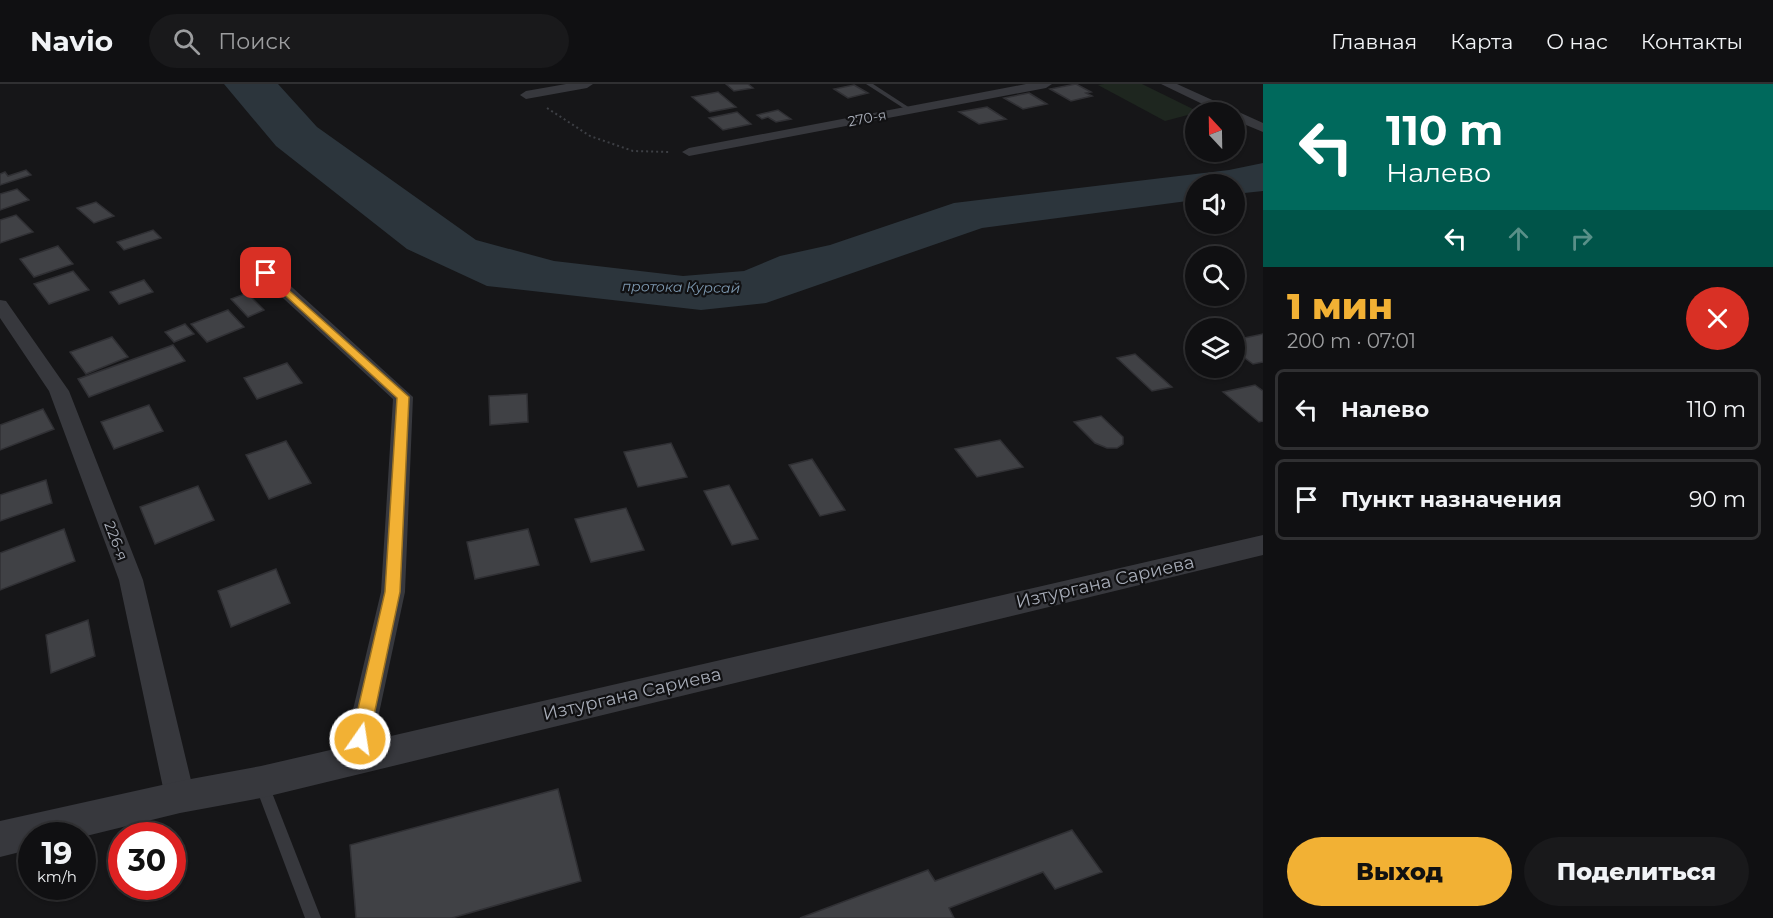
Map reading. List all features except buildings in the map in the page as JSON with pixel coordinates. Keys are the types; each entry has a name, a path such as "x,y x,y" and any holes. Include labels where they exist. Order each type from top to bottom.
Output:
{"street":[{"path":"526,95 587,84"},
{"name":"270-я","path":"689,152 1046,84"},
{"path":"1167,84 1207,102"},
{"path":"1245,120 1263,128"},
{"path":"266,273 403,397 393,592 355,760"},
{"name":"226-я","path":"0,305 59,391 131,580 180,797"},
{"name":"Изтургана Сариева","path":"0,839 180,797 261,782 1263,545"}],"lane":[{"path":"869,84 910,110"},
{"path":"261,782 313,918"}],"path":[{"path":"526,95 590,136 633,151 689,152"}],"shaded area":[{"path":"1142,84 1185,105 1185,116 1165,121 1098,85"}],"water":[{"name":"протока Курсай","path":"224,84 278,84 317,127 476,240 554,261 683,276 744,271 780,256 830,245 954,203 1185,175 1185,201 982,228 766,303 701,310 487,286 407,249 276,146"},
{"path":"1263,163 1263,191 1245,193 1245,174 1196,174"}],"route":[{"path":"266,273 403,397 393,592 360,739"}]}
